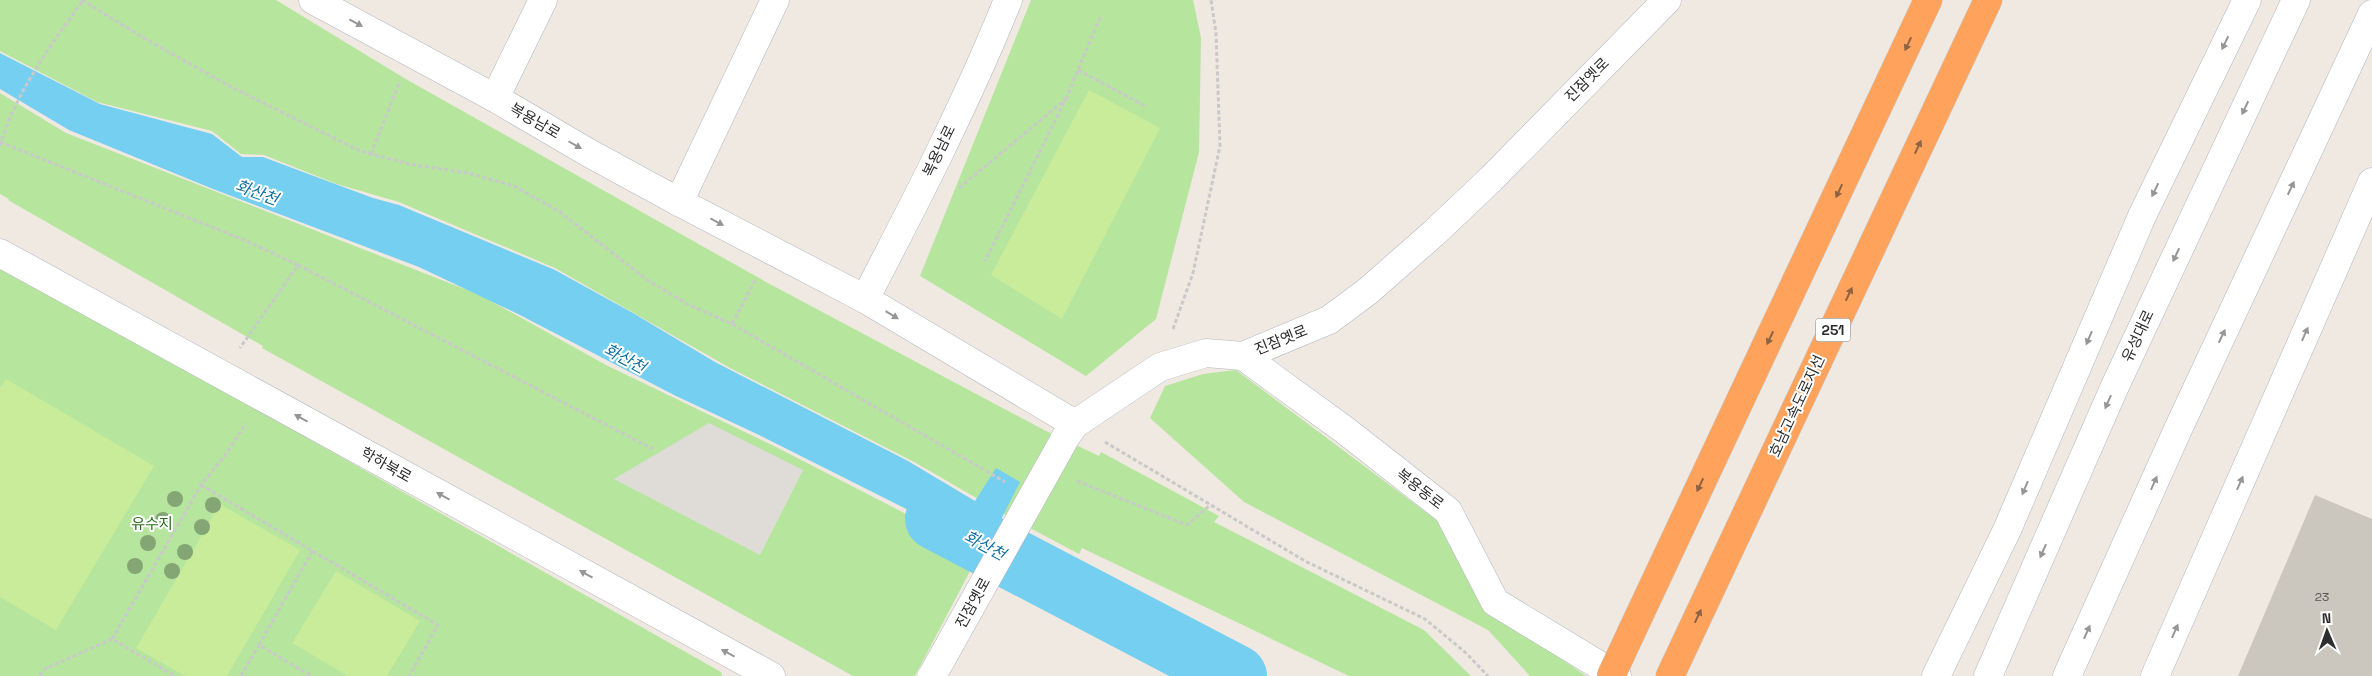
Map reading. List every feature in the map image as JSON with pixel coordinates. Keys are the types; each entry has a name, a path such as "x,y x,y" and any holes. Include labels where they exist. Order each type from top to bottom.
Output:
{"highway":[{"path":"1611,676 1928,0"},
{"name":"호남고속도로지선","path":"1673,668 1988,0"}],"street":[{"name":"복용남로","path":"495,98 543,0"},
{"path":"679,202 775,0"},
{"name":"복용남로","path":"865,299 903,226 953,122 990,44 1008,0"},
{"name":"진잠옛로","path":"932,676 1069,433 1160,367 1206,353 1243,356 1329,320 1368,291 1434,233 1491,179 1667,0"},
{"path":"1936,676 2007,530 2142,216 2247,0"},
{"name":"유성대로","path":"1988,676 2115,386 2296,0"},
{"name":"복용남로","path":"319,2 495,98 589,153 679,202 865,299 1069,433"},
{"path":"2067,676 2179,428 2372,14"},
{"path":"2155,676 2372,182"},
{"name":"학하북로","path":"0,253 771,676"},
{"name":"복용동로","path":"1243,356 1346,431 1448,511 1495,602 1617,676"}],"path":[{"path":"0,146 5,129 28,83 82,0 233,88 303,125 371,154 409,164 468,173 514,186 560,212 646,279 687,304 732,324 992,474"},
{"path":"1160,367 1193,273 1220,146 1216,33 1211,0"},
{"path":"985,261 1066,98 1101,16"},
{"path":"1078,70 1147,107"},
{"path":"371,154 402,74"},
{"path":"956,190 1066,98"},
{"path":"0,142 244,240 298,265 653,450"},
{"path":"235,355 298,265"},
{"path":"732,324 759,273"},
{"path":"1069,433 1210,505 1305,561 1425,619 1466,653 1488,676"},
{"path":"40,676 45,669 112,640 202,485 226,454"},
{"path":"1070,478 1187,525 1210,505"},
{"path":"202,485 438,625 409,676"},
{"path":"241,676 313,550"},
{"path":"112,640 176,676"},
{"path":"259,645 311,676"}],"green space":[{"path":"0,0 276,0 404,78 766,282 1044,430 1099,456 1101,452 1219,516 1214,522 1424,630 1471,676 1349,676 1082,548 1079,554 1004,514 916,463 730,368 555,268 399,202 337,184 264,155 241,154 212,131 97,102 0,51"},
{"path":"1031,0 1193,0 1201,38 1199,152 1156,319 1086,376 920,276"},
{"path":"1089,90 1160,128 1062,319 991,275"},
{"path":"0,93 66,133 480,295 606,365 774,446 980,552 915,676 853,676 262,348 263,346 8,200 0,194"},
{"name":"유수지","path":"0,264 721,672 722,676 0,676"},
{"path":"1236,370 1439,522 1479,602 1586,676 1530,676 1488,630 1244,502 1150,418 1165,386 1203,374"},
{"path":"6,379 154,466 56,630 0,597 0,388"},
{"path":"220,504 300,550 227,676 185,676 136,648"},
{"path":"336,571 420,621 387,676 348,676 292,643"}],"shaded area":[{"path":"709,423 803,470 760,555 614,479"}],"water":[{"path":"0,53 100,104 212,134 242,157 263,157 373,198 399,205 555,270 633,313 715,362 908,461 975,501 996,468 1020,482 986,549 759,435 674,395 518,314 419,267 213,189 69,130 0,89"}],"building":[{"path":"2315,495 2372,519 2372,676 2238,676"}],"waterway":[{"name":"화산천","path":"936,519 1236,676"}]}
